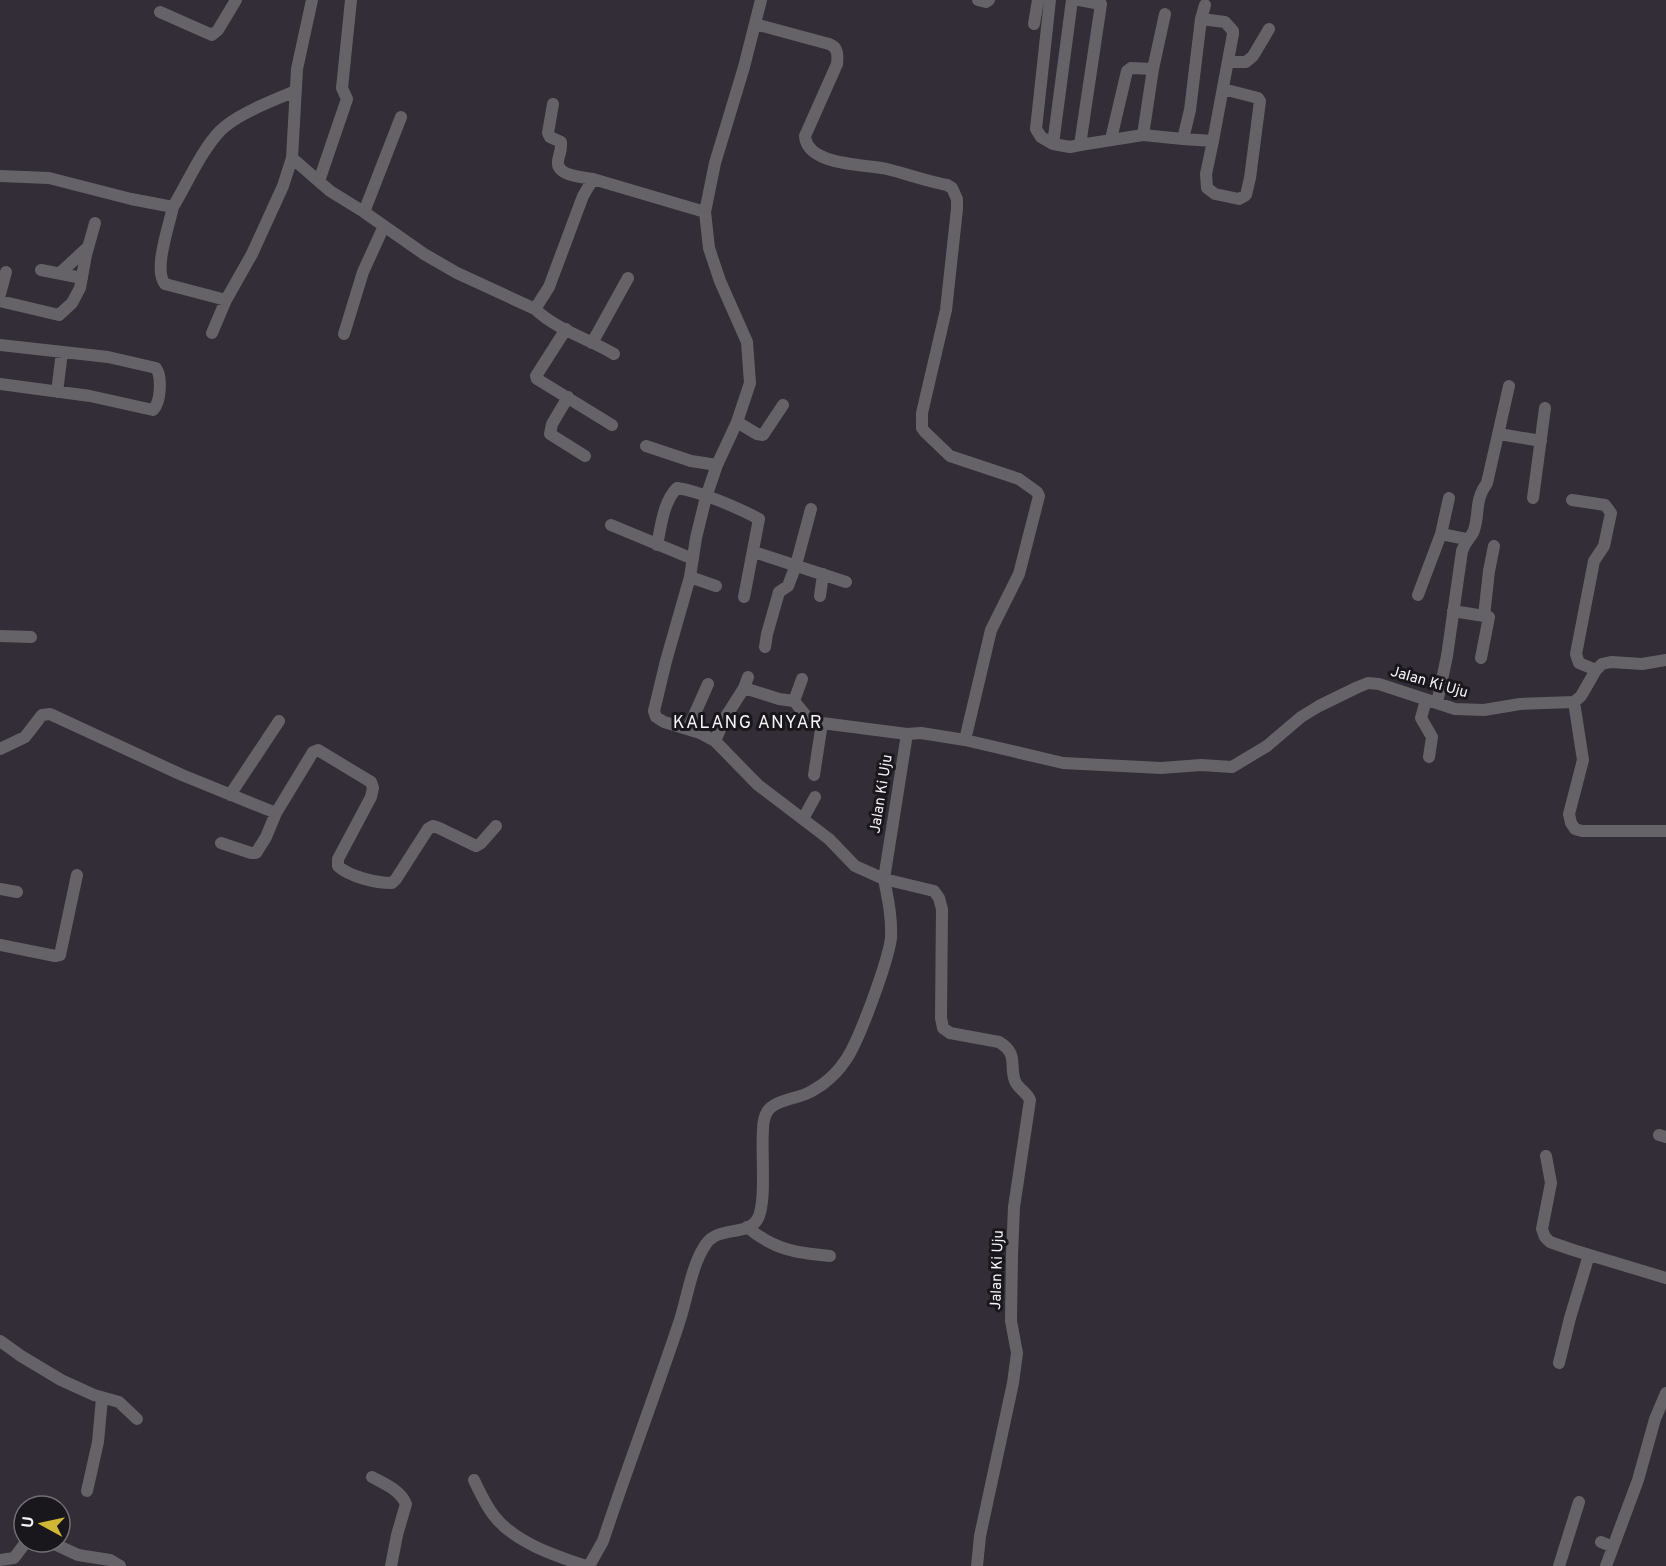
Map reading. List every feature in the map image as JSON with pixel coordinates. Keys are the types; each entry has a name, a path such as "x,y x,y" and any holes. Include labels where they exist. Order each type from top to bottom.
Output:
{"street":[{"path":"160,12 212,35 218,30 236,0"},
{"path":"319,181 347,99 342,88 351,0"},
{"path":"474,1480 489,1510 506,1527 538,1548 587,1566 603,1541 685,1307 699,1257 706,1243 715,1235 747,1227 756,1222 762,1209 762,1141 767,1112 774,1106 808,1093 831,1078 847,1060 885,964 891,940 889,902 884,879 855,866 829,839 758,785 715,741 688,729 664,722 656,717 654,711 690,577 706,497 717,465 737,422 750,383 747,342 720,281 709,248 705,212 715,163 761,0"},
{"path":"978,0 986,2 990,0"},
{"path":"1034,24 1038,0"},
{"path":"1050,0 1036,129 1041,137 1053,144 1070,147 1143,135 1213,141"},
{"path":"1053,144 1072,0"},
{"path":"1080,0 1105,2 1080,145"},
{"path":"212,333 226,300 252,254 283,186 292,158 297,69 310,1"},
{"path":"1183,138 1190,110 1204,5"},
{"path":"1143,135 1153,69 1165,14"},
{"path":"1201,19 1225,22 1233,30 1229,62 1223,89 1206,174 1207,188 1215,194 1239,199 1246,195 1251,178 1260,101 1258,98 1223,89"},
{"path":"755,24 829,44 838,54 837,63 806,136 809,149 834,161 885,169 947,186 952,188 957,199 948,295 922,413 922,428 954,458 1019,479 1039,496 1019,574 991,630 965,740"},
{"path":"1229,62 1246,62 1253,56 1269,29"},
{"path":"1111,139 1127,71 1131,68 1153,69"},
{"path":"226,300 165,284 161,279 160,268 173,207 221,130 237,119 295,91"},
{"path":"553,104 548,133 550,137 560,140 562,144 557,163 558,168 563,172 705,212"},
{"path":"364,212 401,117"},
{"path":"292,158 330,191 457,273 536,309 566,329 614,354"},
{"path":"0,176 49,178 173,207"},
{"path":"536,309 549,287 583,196 593,179"},
{"path":"0,301 59,315 76,298 96,223"},
{"path":"344,334 363,272 384,226"},
{"path":"60,273 88,247"},
{"path":"41,270 82,278"},
{"path":"0,294 6,272"},
{"path":"592,343 628,278"},
{"path":"566,329 536,377 588,412 612,425"},
{"path":"0,345 108,357 156,368 160,375 157,404 153,410 90,396 0,384"},
{"path":"57,392 62,352"},
{"path":"1429,757 1432,737 1421,718 1432,701 1447,656 1462,550 1466,539 1472,535 1474,530 1477,505 1487,483 1509,386"},
{"path":"568,397 552,424 550,434 585,456"},
{"path":"737,422 763,435 783,405"},
{"path":"1533,498 1545,408"},
{"path":"1499,434 1540,441"},
{"path":"646,446 691,461 717,465"},
{"path":"657,545 664,515 674,490 687,490 759,519 744,597"},
{"path":"1418,595 1441,534 1449,498"},
{"path":"1572,500 1605,506 1611,513 1604,546 1594,561 1576,654 1579,663 1596,670"},
{"path":"765,647 779,592 788,586 796,565 811,508"},
{"path":"611,525 693,559"},
{"path":"1441,534 1466,539"},
{"path":"1484,616 1494,546"},
{"path":"754,552 846,582"},
{"path":"820,596 824,574"},
{"path":"690,577 716,586"},
{"path":"1454,611 1489,617 1481,657"},
{"path":"0,636 31,637"},
{"path":"1666,660 1641,664 1611,662 1602,664 1581,696 1574,702 1583,760 1569,814 1571,823 1582,831 1666,831"},
{"path":"794,701 802,679"},
{"path":"715,741 728,712 746,682 779,699 794,701 807,717 822,723 907,734"},
{"name":"Jalan Ki Uju","path":"977,1566 980,1536 1013,1383 1017,1353 1011,1321 1014,1207 1030,1100 1015,1081 1012,1056 1005,1046 999,1042 950,1033 943,1028 940,1018 942,909 939,898 934,891 884,879 907,734 965,740 1063,763 1161,768 1201,765 1232,767 1267,746 1301,717 1368,683 1379,684 1467,711 1520,704 1574,702"},
{"path":"688,729 708,684"},
{"path":"0,749 25,737 42,715 51,714 230,795 276,813"},
{"path":"230,795 279,721"},
{"path":"814,775 822,723"},
{"path":"221,843 256,853 276,813 313,752 318,750 370,782 373,788 371,798 338,859 338,866 343,871 384,883 392,883 428,829 433,826 476,846 496,826"},
{"path":"803,819 815,797"},
{"path":"0,945 55,957 60,955 77,875"},
{"path":"0,889 17,892"},
{"path":"1546,1156 1551,1183 1542,1229 1545,1237 1550,1242 1666,1278"},
{"path":"747,1227 774,1245 793,1252 830,1256"},
{"path":"1559,1363 1589,1255"},
{"path":"0,1341 61,1380 102,1398 119,1402 137,1419"},
{"path":"1606,1566 1638,1480 1655,1419 1666,1393"},
{"path":"87,1491 98,1442 102,1398"},
{"path":"372,1477 394,1489 406,1504 391,1566"},
{"path":"1559,1566 1579,1502"},
{"path":"1600,1542 1613,1547"},
{"path":"72,1552 110,1560 120,1566"},
{"path":"0,1560 14,1558 17,1554"}],"district":[{"name":"KALANG ANYAR","path":"748,723"}]}
